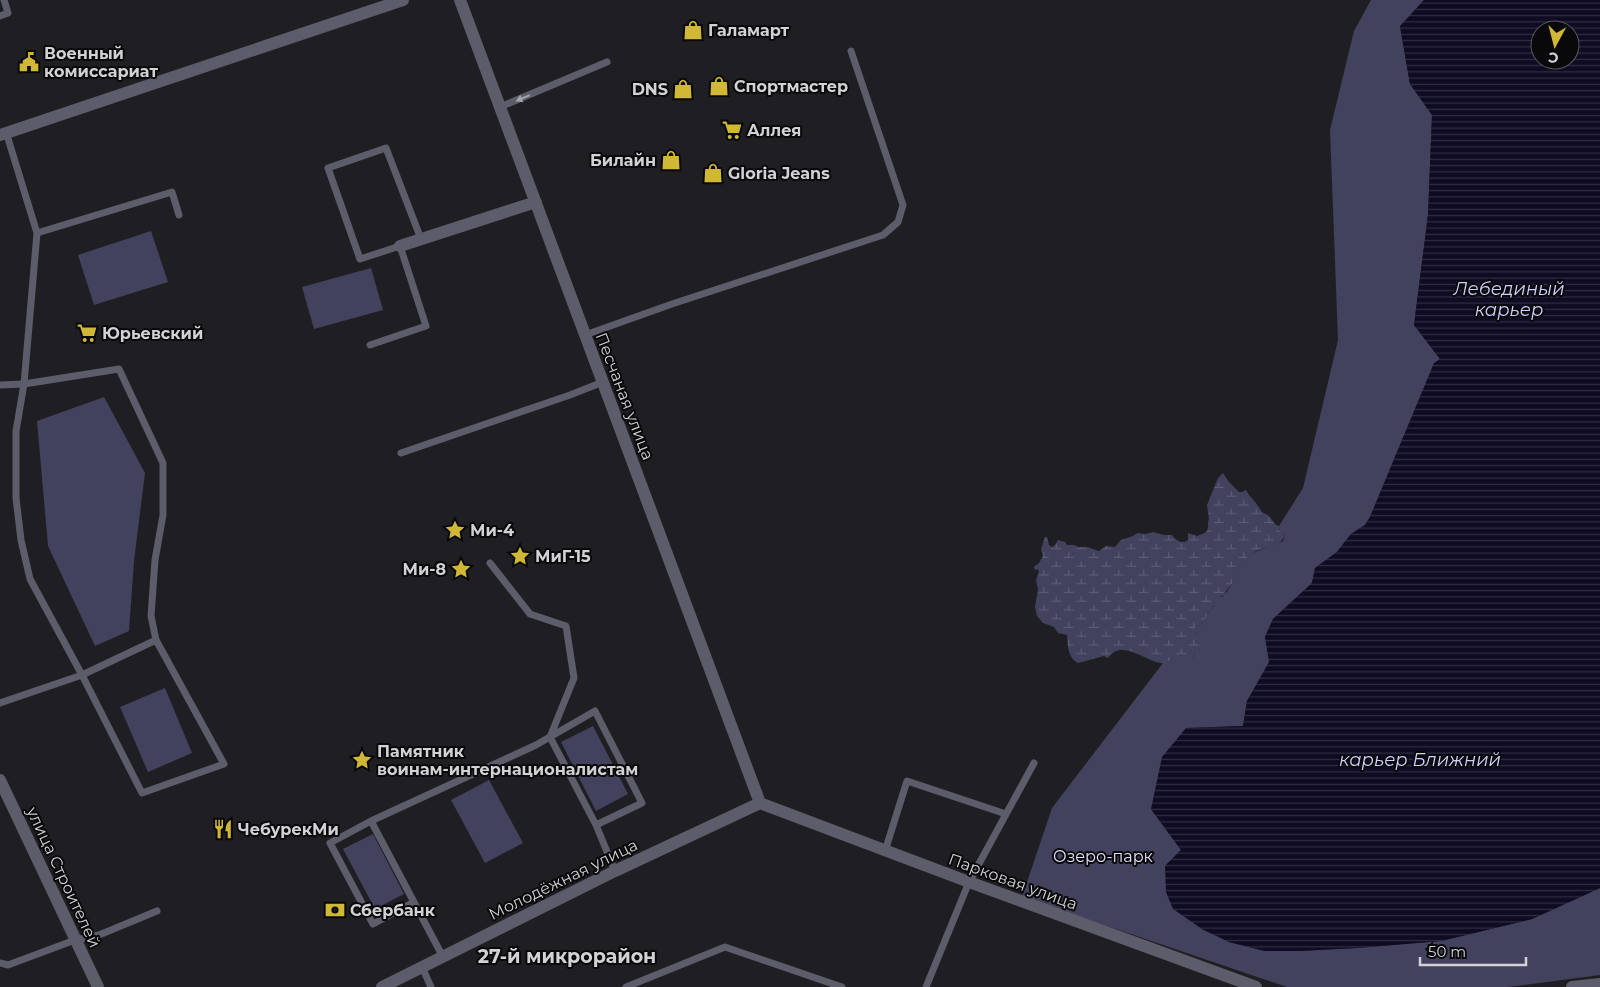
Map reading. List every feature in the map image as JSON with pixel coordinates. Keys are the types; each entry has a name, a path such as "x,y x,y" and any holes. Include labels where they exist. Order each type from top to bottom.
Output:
{"street":[{"path":"3,134 403,0"},
{"name":"Песчаная улица","path":"460,0 760,803"},
{"path":"400,246 536,202"},
{"name":"улица Строителей","path":"0,780 98,987"},
{"name":"Парковая улица","path":"760,803 885,851 1256,987"},
{"name":"Молодёжная улица","path":"382,987 615,871 760,803"},
{"path":"1572,987 1600,984"}],"lane":[{"path":"0,16 8,13 4,0"},
{"path":"585,335 883,235 898,222 903,205 851,51"},
{"path":"500,107 607,62"},
{"path":"0,385 24,384 119,369 163,463 163,515 155,560 151,616 156,640 224,764 142,793 82,675 30,579 21,540 16,498 16,431 24,384 37,233 3,134"},
{"path":"370,345 426,326 400,246 360,259 328,168 386,148 421,239"},
{"path":"37,233 172,192 179,214"},
{"path":"401,453 603,382"},
{"path":"490,563 530,614 566,626 574,678 550,737 596,825 615,871"},
{"path":"0,703 82,675 156,640"},
{"path":"414,902 373,924 330,842 550,737 596,711 642,803 596,825"},
{"path":"926,987 969,882 1034,763"},
{"path":"885,851 907,781 1006,814"},
{"path":"371,821 443,957"},
{"path":"0,963 8,965 75,940 99,935 158,911"},
{"path":"631,986 725,947 842,987"},
{"path":"422,967 431,987"}],"green space":[{"name":"Озеро-парк","path":"1371,0 1424,0 1400,27 1410,84 1432,115 1428,215 1414,325 1440,359 1434,364 1365,525 1351,534 1337,552 1315,568 1312,583 1273,619 1265,637 1270,662 1247,701 1243,726 1186,728 1151,809 1181,850 1165,866 1202,929 1229,942 1265,951 1298,951 1441,941 1532,919 1600,888 1600,975 1508,987 1287,987 1022,897 1052,808 1163,663 1176,658 1192,658 1197,650 1200,649 1200,636 1194,632 1195,628 1205,621 1215,605 1214,598 1216,596 1222,597 1226,593 1232,584 1232,578 1250,554 1283,541 1285,535 1280,531 1279,526 1303,488 1338,340 1330,130 1354,31"},
{"path":"151,231 168,282 94,305 78,255"},
{"path":"371,268 383,310 314,329 302,287"},
{"path":"104,397 145,473 134,561 129,631 95,646 48,546 37,421"},
{"path":"1223,473 1239,492 1246,490 1262,512 1279,526 1280,531 1285,535 1276,545 1258,550 1249,556 1234,576 1232,584 1225,595 1219,597 1205,621 1195,628 1196,634 1200,635 1200,649 1192,658 1174,659 1163,663 1126,650 1113,652 1108,658 1104,656 1078,663 1074,660 1069,651 1067,635 1058,633 1054,627 1043,623 1037,616 1035,607 1038,589 1036,580 1039,571 1035,570 1034,567 1043,556 1041,549 1045,537 1047,537 1049,545 1052,547 1058,540 1065,542 1067,545 1087,547 1099,551 1106,546 1115,547 1121,540 1137,533 1146,534 1153,532 1172,535 1175,539 1184,542 1188,540 1188,533 1197,536 1207,531 1209,519 1207,505 1218,478"},
{"path":"165,688 192,753 148,772 120,707"},
{"path":"593,726 628,794 596,811 561,742"},
{"path":"489,780 523,843 485,863 451,800"},
{"path":"373,834 404,894 375,909 343,849"}],"water":[{"name":"карьер Ближний","path":"1424,0 1600,0 1600,888 1532,919 1441,941 1357,948 1265,951 1229,942 1202,929 1173,909 1166,892 1165,866 1181,850 1151,809 1162,757 1186,728 1243,726 1247,701 1269,662 1265,637 1273,619 1312,583 1315,568 1337,552 1351,534 1365,525 1434,363 1440,359 1414,325 1428,215 1432,115 1410,84 1400,26"}],"place":[{"name":"Галамарт","path":"693,30"},
{"name":"Военный комиссариат","path":"29,62"},
{"name":"Спортмастер","path":"719,86"},
{"name":"DNS","path":"683,89"},
{"name":"Аллея","path":"732,130"},
{"name":"Билайн","path":"671,160"},
{"name":"Gloria Jeans","path":"713,173"},
{"name":"Юрьевский","path":"87,333"},
{"name":"Ми-4","path":"455,530"},
{"name":"МиГ-15","path":"520,556"},
{"name":"Ми-8","path":"461,569"},
{"name":"Памятник воинам-интернационалистам","path":"362,760"},
{"name":"ЧебурекМи","path":"223,829"},
{"name":"Сбербанк","path":"335,910"}],"district":[{"name":"27-й микрорайон","path":"567,956"}],"water label":[{"name":"Лебединый карьер","path":"1509,299"}]}
